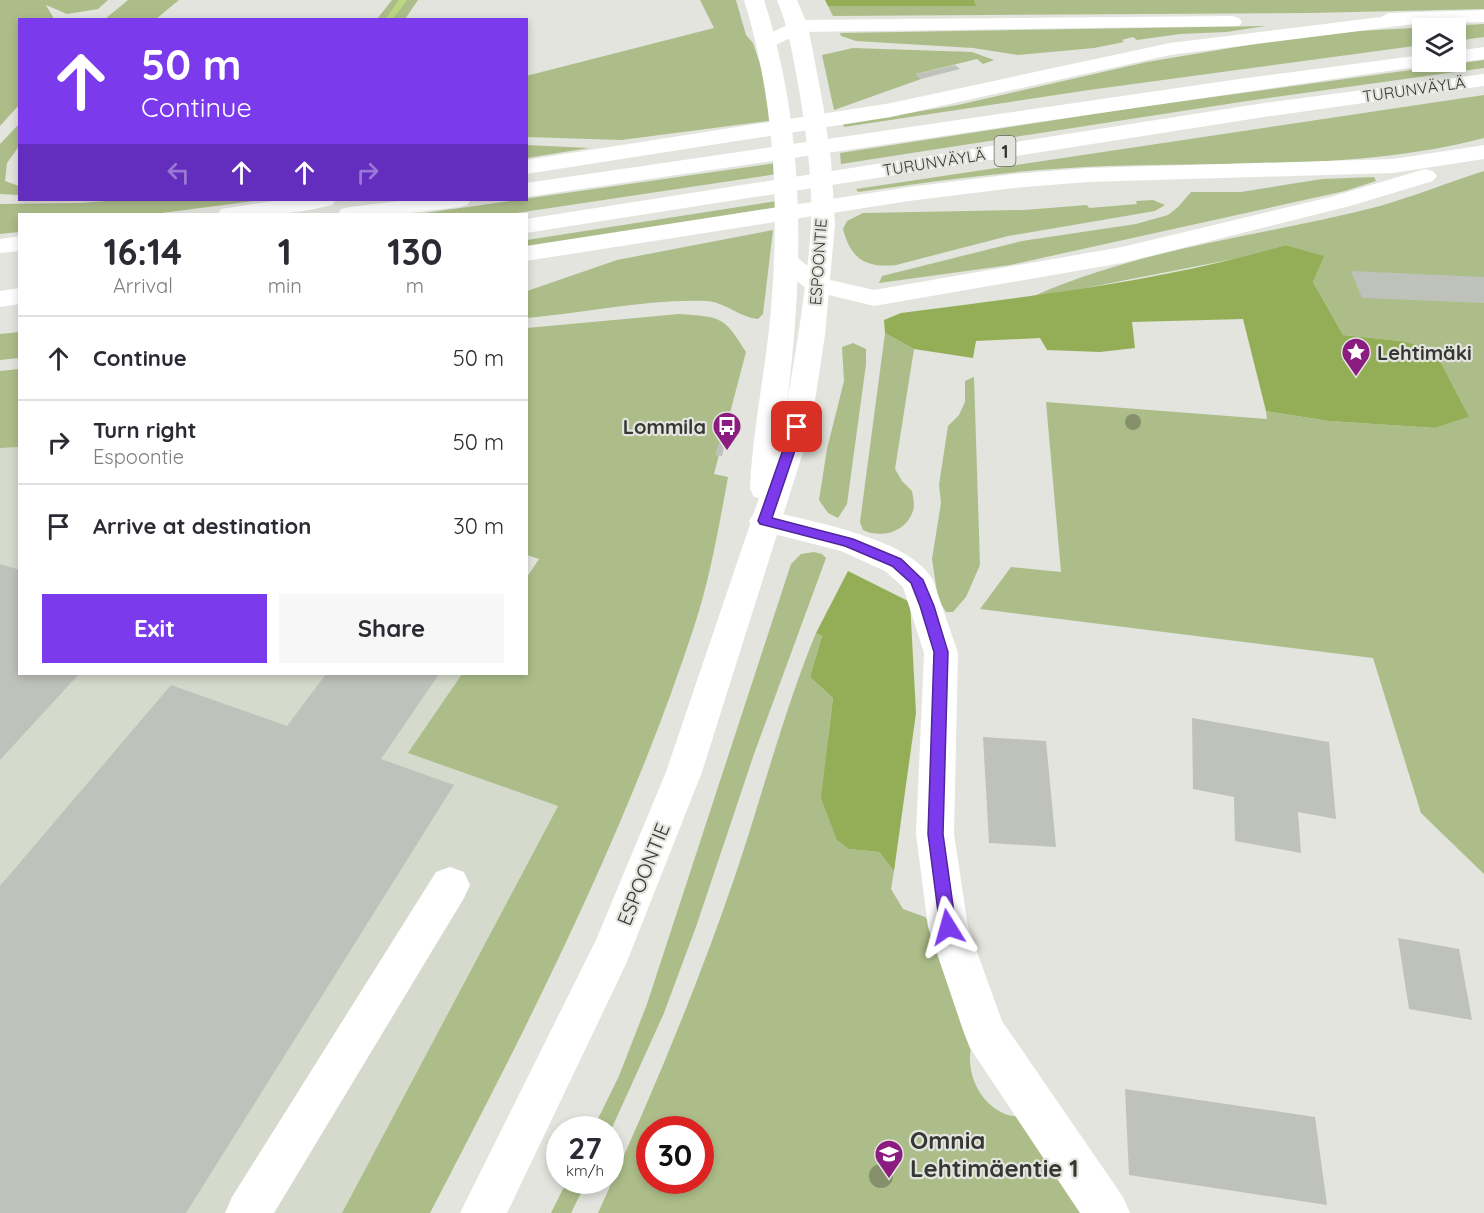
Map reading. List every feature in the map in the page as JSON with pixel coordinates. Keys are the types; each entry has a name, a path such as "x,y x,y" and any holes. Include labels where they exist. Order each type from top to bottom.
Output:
{"main road":[{"name":"ESPOONTIE","path":"754,0 772,58 782,109 787,164 787,262 782,333 765,455 765,521"},
{"name":"ESPOONTIE","path":"483,1213 612,950 684,772 797,427 812,335 823,224 820,160 812,104 798,26 787,0"},
{"path":"767,42 798,26 1411,19 1484,16"},
{"path":"528,167 891,110 1170,49 1411,19"},
{"name":"TURUNVÄYLÄ","path":"1466,55 1484,53"},
{"name":"TURUNVÄYLÄ","path":"528,190 1228,87 1412,62"},
{"name":"TURUNVÄYLÄ","path":"528,226 1264,110 1484,80"},
{"path":"528,254 865,201 1014,181 1111,175 1335,170 1393,166 1484,152"},
{"path":"787,262 817,285 874,298 1122,255 1402,184 1484,152"},
{"path":"237,213 317,201"},
{"path":"358,213 451,201"},
{"path":"0,246 18,243"},
{"path":"0,260 18,257"},
{"path":"0,299 18,296"},
{"path":"0,318 18,316"},
{"path":"765,521 849,542 896,563 916,580 927,606 941,652 935,834 948,927 985,1033 1107,1213"},
{"path":"248,1213 450,885"}],"shaded area":[{"path":"18,447 18,675 461,675 409,753 558,805 342,1213 0,1213 0,448"}],"green space":[{"path":"0,0 108,0 98,9 67,14 46,5 53,18 18,18 18,106 0,126"},
{"path":"128,0 179,0 157,18 106,18"},
{"path":"392,0 418,0 406,18 378,18"},
{"path":"700,0 736,0 746,35 753,43 775,110 776,120 621,140 528,137 528,75 714,28"},
{"path":"825,0 974,0 976,6 828,6"},
{"path":"974,0 1484,0 1484,9 1310,13 833,16 828,6 975,6"},
{"path":"1484,24 1484,37 1466,39 1466,25"},
{"path":"1266,26 1137,40 1133,37 1122,40 1124,42 1094,48 1018,55 973,48 856,41 841,36 840,33"},
{"path":"1412,28 1412,46 1089,90 844,127 843,124 958,105 1147,62 1266,42 1359,31"},
{"path":"853,48 972,52 994,60 983,64 977,59 916,74 921,79 834,110 822,55"},
{"path":"1484,60 1484,68 1466,71 1466,62"},
{"path":"1412,70 1412,72 1455,72 1247,101 841,164 840,153 1140,107"},
{"path":"1484,95 1484,138 1438,148 1344,160 1076,167 920,183 858,192 856,189"},
{"path":"18,125 18,147 7,163 5,181 18,186 18,195 0,194 0,144"},
{"path":"528,145 589,148 528,158"},
{"path":"776,163 777,174 517,213 425,213 509,201 528,201 528,198"},
{"path":"1484,171 1484,874 1421,813 1373,658 980,609 1011,567 1061,572 1046,402 1267,419 1266,411 1329,421 1435,428 1469,417 1401,341 1343,335 1313,282 1323,256 1286,245 1249,256 1034,296 1118,265 1380,206"},
{"path":"1374,177 1376,181 1345,191 1010,265 879,283 882,276 1022,241 1136,224 1168,215 1191,192 1241,192 1322,179"},
{"path":"1153,200 1165,205 1155,211 1008,236 896,265 876,265 861,259 850,248 843,229 847,221 863,213 1024,210 1087,205 1089,208 1137,204 1136,201"},
{"path":"253,201 162,213 18,213 18,232 0,234 0,204"},
{"path":"777,201 778,207 528,248 528,240"},
{"path":"773,230 763,314 758,319 706,301 639,304 528,318 528,291 617,260"},
{"path":"1286,245 1324,256 1313,282 1343,335 1401,341 1434,350 1469,417 1435,428 1329,421 1266,411 1243,319 1132,322 1135,348 1100,352 1047,350 1040,338 976,341 973,358 914,349 885,333 884,320 901,313 1047,294 1143,278 1239,258"},
{"path":"679,314 713,318 732,331 746,352 714,474 728,477 718,533 694,627 638,778 607,852 504,1070 430,1213 342,1213 558,806 408,753 461,675 528,675 528,576 539,559 528,555 528,328"},
{"path":"18,332 18,358 0,360 0,334"},
{"path":"885,333 914,349 895,469 912,491 914,506 910,518 899,529 878,534 863,530 860,522"},
{"path":"853,343 866,349 866,364 847,504 838,518 828,513 819,500 827,449 844,381 842,347"},
{"path":"18,369 18,447 0,448 0,371"},
{"path":"974,377 980,565 966,597 953,612 946,612 938,599 932,559 941,503 939,485 948,426 959,415 965,402 965,381"},
{"path":"814,552 826,558 754,754 697,924 664,1013 617,1116 599,1116 619,1076 647,1004 791,564 801,554"},
{"path":"848,571 910,602 916,713 894,871 879,852 849,849 837,840 821,798 833,698 810,677 822,636 816,633"},
{"path":"816,633 822,636 810,677 833,698 828,740 849,849 879,852 894,871 891,889 903,909 925,917 939,933 971,1047 971,1067 976,1086 981,1095 996,1109 1008,1115 1033,1118 1093,1213 598,1213 606,1194 624,1194 624,1154 636,1127 636,1194 714,1194 714,1116 641,1116 687,1006 734,879 783,724"},
{"path":"560,1194 580,1194 571,1213 551,1213"}],"building":[{"path":"955,65 960,69 921,79 916,74"},
{"path":"1351,271 1484,277 1484,303 1362,298"},
{"path":"719,443 725,443 722,456 715,455"},
{"path":"0,564 18,569 18,675 78,675 0,760"},
{"path":"325,675 438,675 381,759 454,785 186,1213 0,1213 0,886 171,685 287,726"},
{"path":"1192,718 1329,742 1336,819 1298,812 1301,853 1235,841 1234,797 1193,789"},
{"path":"983,737 1046,741 1056,847 989,843"},
{"path":"1398,938 1459,949 1472,1020 1409,1009"},
{"path":"1125,1089 1315,1117 1327,1205 1129,1175"}],"waterway":[{"path":"390,18 403,0"}],"place":[{"name":"Lehtimäki","path":"1356,378"},
{"name":"Lommila","path":"727,452"},
{"name":"Omnia Lehtimäentie 1","path":"889,1180"}],"route":[{"path":"797,427 765,521 849,542 896,563 916,580 927,606 941,652 935,834 948,927"}]}
